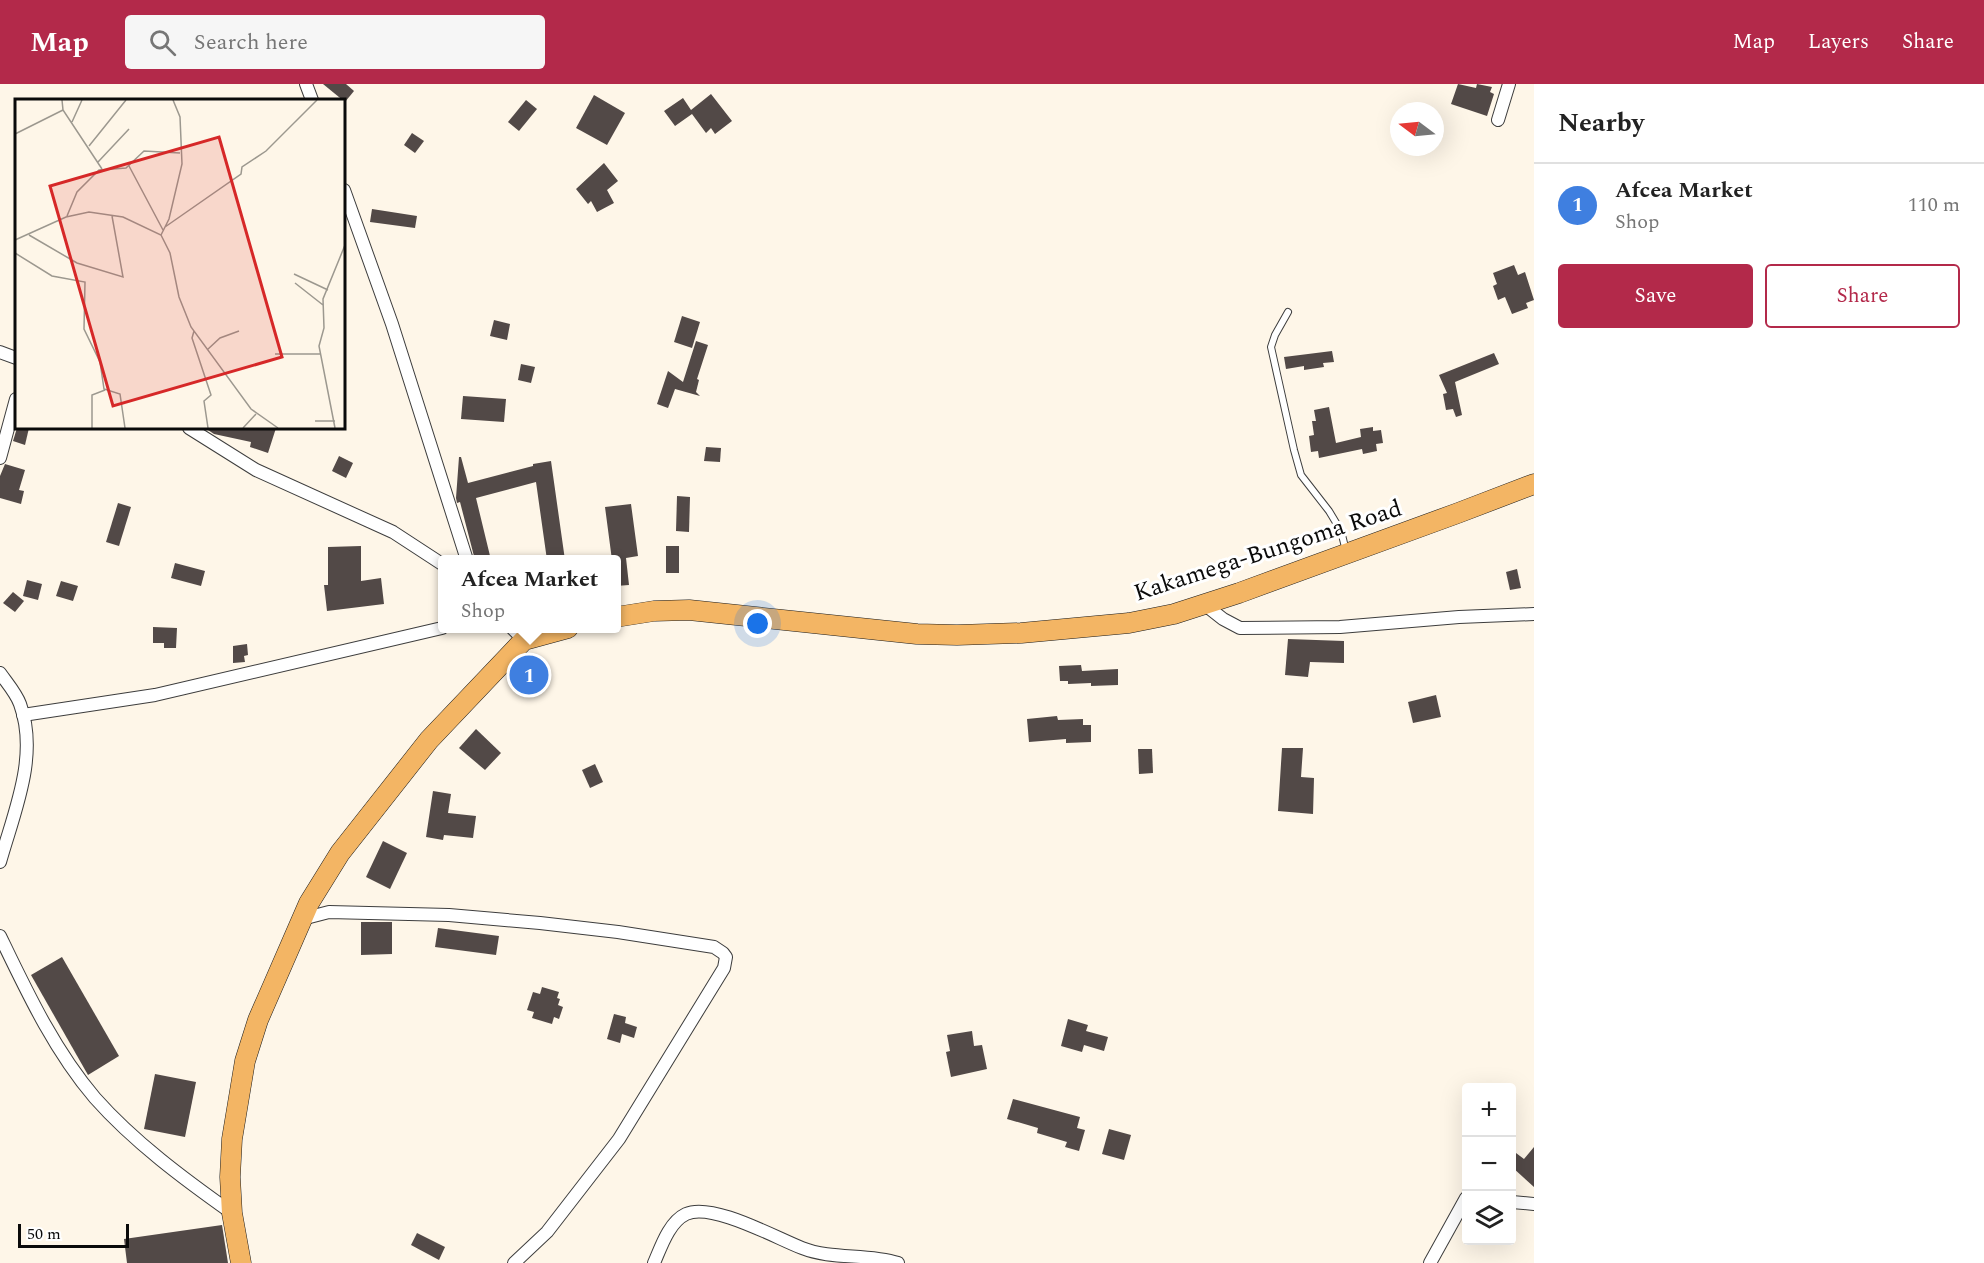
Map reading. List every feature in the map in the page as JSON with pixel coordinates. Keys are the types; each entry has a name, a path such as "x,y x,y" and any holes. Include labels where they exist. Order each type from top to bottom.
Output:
{"main road":[{"name":"Kakamega-Bungoma Road","path":"621,616 654,611 689,610 917,634 957,635 1021,633 1129,623 1174,614 1204,604 1347,554 1534,484"},
{"path":"241,1263 232,1213 230,1177 232,1139 245,1061 258,1020 309,903 340,853 376,806 518,634"}],"street":[{"path":"306,84 312,99"},
{"path":"1498,120 1509,84"},
{"path":"345,193 392,324 465,555"},
{"path":"0,352 15,358"},
{"path":"0,459 15,403"},
{"path":"191,429 256,470 393,532 438,561"},
{"path":"1204,604 1223,619 1240,628 1340,627 1459,617 1534,614"},
{"path":"23,715 155,695 438,629"},
{"path":"0,673 19,701 27,742 24,779 0,862"},
{"path":"302,919 329,912 472,917 618,932 714,948 726,957 724,968 619,1139 547,1232 514,1263"},
{"path":"0,936 33,1005 70,1065 94,1097 121,1125 195,1186 232,1213"},
{"path":"1516,1202 1534,1204"},
{"path":"1430,1263 1462,1207"},
{"path":"654,1263 674,1222 685,1214 698,1211 715,1213 804,1249 886,1259 898,1263"}],"lane":[{"path":"1288,312 1271,347 1294,450 1301,475 1329,511 1341,531 1347,554"}],"building":[{"path":"323,84 346,84 354,91 345,102 345,99 341,99"},
{"path":"1458,84 1476,88 1477,84 1492,87 1490,92 1494,94 1487,116 1451,104"},
{"path":"711,94 732,121 715,134 711,128 706,133 692,114 675,126 664,111 683,98 691,110"},
{"path":"594,95 625,113 607,145 576,128"},
{"path":"526,100 537,109 519,131 508,122"},
{"path":"412,133 424,141 415,153 404,145"},
{"path":"604,163 618,181 607,190 614,203 597,212 591,201 588,204 576,189"},
{"path":"372,209 417,216 415,228 370,222"},
{"path":"1514,265 1518,275 1525,272 1534,300 1526,303 1528,308 1512,314 1505,297 1498,300 1493,286 1497,284 1493,273"},
{"path":"682,316 700,322 692,348 674,342"},
{"path":"494,320 510,324 507,340 490,336"},
{"path":"696,341 708,345 697,379 699,380 696,392 700,396 675,389 668,408 657,404 668,371 683,382"},
{"path":"1332,351 1334,362 1323,363 1324,367 1304,370 1304,366 1286,369 1284,357"},
{"path":"1494,353 1499,364 1455,382 1462,415 1456,417 1453,409 1446,410 1443,394 1447,393 1439,375"},
{"path":"521,364 535,367 531,383 518,380"},
{"path":"463,396 506,399 504,422 461,419"},
{"path":"1329,407 1336,443 1361,437 1360,429 1373,427 1373,431 1381,430 1383,443 1376,444 1377,451 1363,454 1362,449 1319,458 1318,451 1311,452 1309,436 1314,435 1312,421 1316,421 1314,410"},
{"path":"17,429 29,429 25,445 13,441"},
{"path":"276,429 268,453 250,447 251,442 214,434 208,430"},
{"path":"706,447 721,448 720,462 704,461"},
{"path":"339,456 353,463 346,478 332,471"},
{"path":"459,457 461,457 468,483 551,461 564,555 546,555 536,482 476,498 490,555 474,555 460,502 457,503"},
{"path":"5,464 25,470 19,490 24,491 21,504 0,498 0,476"},
{"path":"677,496 690,497 689,532 676,531"},
{"path":"118,503 131,507 119,546 106,542"},
{"path":"631,504 638,556 626,558 629,585 621,586 621,555 611,555 605,507"},
{"path":"361,546 361,581 381,578 384,604 327,611 324,585 328,585 328,547"},
{"path":"666,546 679,546 679,573 666,573"},
{"path":"175,563 205,571 201,586 171,578"},
{"path":"1517,569 1521,588 1510,590 1506,572"},
{"path":"27,580 42,584 38,600 23,596"},
{"path":"61,581 78,586 73,601 56,596"},
{"path":"13,592 24,601 15,612 3,603"},
{"path":"153,627 177,628 176,648 164,648 164,643 153,643"},
{"path":"1288,639 1344,641 1344,663 1310,662 1308,677 1285,675"},
{"path":"247,644 248,655 244,656 245,662 233,663 233,646"},
{"path":"1081,665 1082,671 1118,669 1118,685 1091,686 1091,683 1068,684 1068,681 1060,681 1059,666"},
{"path":"1436,695 1441,717 1413,723 1408,702"},
{"path":"1057,716 1058,720 1083,719 1083,725 1091,725 1091,742 1066,743 1066,739 1029,742 1027,719"},
{"path":"476,729 501,753 485,770 459,748"},
{"path":"1282,748 1303,748 1301,777 1314,778 1313,814 1278,811"},
{"path":"1138,749 1152,749 1153,773 1139,774"},
{"path":"595,764 603,782 590,788 582,770"},
{"path":"433,791 451,794 448,813 476,816 473,838 444,835 443,840 426,837"},
{"path":"383,841 407,853 390,889 366,877"},
{"path":"361,922 392,922 392,954 361,955"},
{"path":"438,928 499,936 496,955 435,947"},
{"path":"62,957 119,1056 88,1075 31,975"},
{"path":"542,987 559,992 558,1005 563,1007 559,1019 554,1017 552,1024 532,1018 534,1012 527,1010 533,992 540,994"},
{"path":"614,1014 626,1017 625,1023 637,1027 634,1038 622,1034 620,1043 607,1039"},
{"path":"1068,1019 1088,1025 1086,1031 1108,1037 1104,1051 1084,1045 1082,1052 1061,1046"},
{"path":"972,1031 974,1046 982,1045 987,1069 951,1077 946,1052 950,1051 947,1035"},
{"path":"155,1074 196,1082 185,1137 144,1129"},
{"path":"1013,1099 1080,1117 1077,1128 1085,1130 1079,1151 1065,1147 1067,1142 1037,1133 1038,1128 1007,1119"},
{"path":"1109,1129 1131,1135 1124,1160 1102,1154"},
{"path":"1534,1147 1534,1187 1516,1171 1516,1153 1524,1159"},
{"path":"222,1225 228,1263 127,1263 124,1239"},
{"path":"417,1233 445,1247 439,1260 411,1245"}],"place":[{"name":"Afcea Market","path":"529,675"}]}
